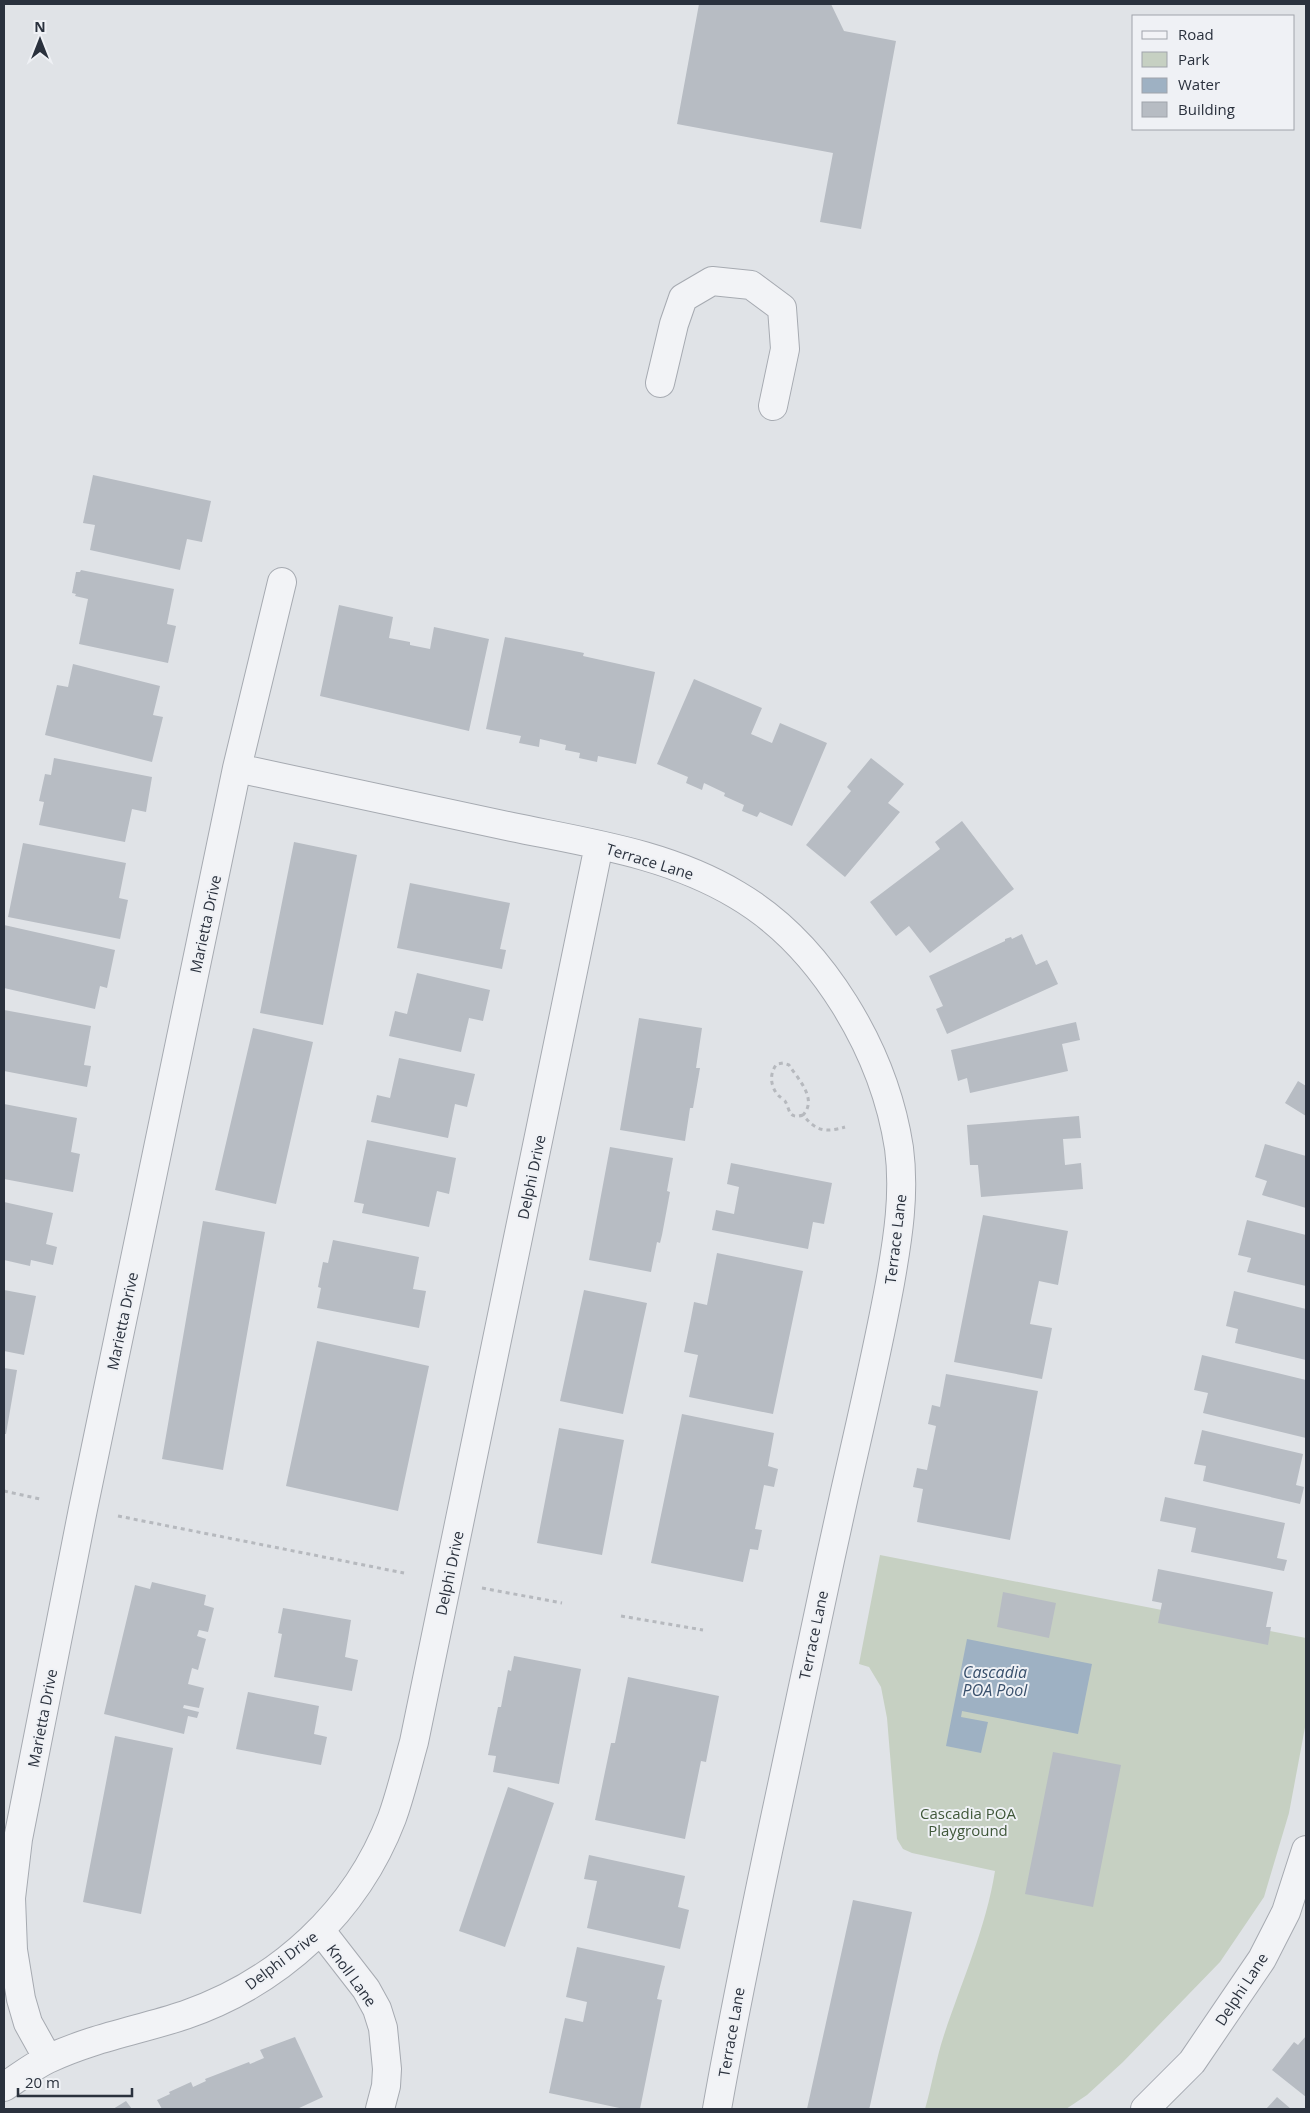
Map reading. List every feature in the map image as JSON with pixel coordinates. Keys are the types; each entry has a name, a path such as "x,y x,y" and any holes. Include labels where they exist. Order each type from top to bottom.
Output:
{"street":[{"path":"660,383 674,324 683,298 712,281 751,285 782,308 785,349 773,406"},
{"name":"Marietta Drive","path":"48,2059 28,2023 16,1976 10,1921 13,1872 83,1509 237,768 282,582"},
{"name":"Terrace Lane","path":"237,768 599,845 680,867 714,882 750,903 798,945 843,1002 859,1030 884,1089 898,1147 902,1181 900,1210 882,1324 807,1663 736,2006 717,2109"},
{"name":"Delphi Drive","path":"4,2087 48,2059 94,2042 185,2014 224,1999 260,1980 293,1956 321,1931 346,1899 369,1864 391,1819 412,1750 599,845"},
{"name":"Delphi Lane","path":"1145,2109 1192,2062 1262,1959 1286,1912 1306,1850"},
{"name":"Knoll Lane","path":"321,1931 366,1989 377,2009 383,2028 387,2069 386,2086 380,2109"}],"path":[{"path":"803,1115 810,1104 809,1097 789,1064 777,1064 771,1075 774,1089 786,1102 789,1112 793,1115 803,1115 814,1127 831,1130 845,1127"},
{"path":"4,1492 40,1499"},
{"path":"118,1516 404,1573"},
{"path":"482,1588 562,1603"},
{"path":"621,1616 703,1630"}],"green space":[{"name":"Cascadia POA Playground","path":"880,1555 1306,1638 1306,1722 1289,1813 1264,1897 1220,1962 1123,2062 1087,2095 1066,2109 925,2109 941,2044 986,1913 995,1871 912,1853 903,1849 897,1839 887,1718 881,1687 869,1667 859,1664"}],"water":[{"name":"Cascadia POA Pool","path":"967,1639 1092,1664 1078,1734 962,1711 961,1717 988,1722 981,1753 946,1746"}],"building":[{"path":"699,4 831,4 844,31 896,41 861,229 820,222 833,153 677,124"},
{"path":"93,475 211,501 202,542 187,539 180,570 90,550 95,525 83,523"},
{"path":"81,570 174,589 167,624 176,626 168,663 79,644 88,599 75,596 76,594 72,593 76,572"},
{"path":"339,605 393,617 389,638 410,642 410,645 430,649 434,627 489,639 469,731 320,696"},
{"path":"505,637 584,653 583,656 655,672 636,764 598,756 597,762 579,758 580,753 565,750 566,745 540,739 539,747 519,743 521,736 486,729"},
{"path":"73,664 160,686 153,715 163,717 152,762 45,735 57,685 68,687"},
{"path":"694,679 762,708 751,734 772,743 780,723 827,743 792,826 760,812 757,817 742,811 744,805 724,796 725,793 704,783 702,790 686,783 688,777 657,764"},
{"path":"54,758 152,777 146,812 132,809 125,842 39,825 44,802 39,801 45,774 51,775"},
{"path":"871,758 904,784 888,803 900,812 845,877 806,845 851,791 847,787"},
{"path":"962,821 1014,889 930,953 909,926 896,936 870,902 940,849 935,842"},
{"path":"294,842 357,855 323,1025 260,1013"},
{"path":"23,843 126,863 119,898 128,900 120,939 8,917"},
{"path":"410,883 510,903 500,949 506,950 502,969 397,948"},
{"path":"4,925 115,950 107,988 100,986 95,1009 4,988"},
{"path":"1022,934 1036,965 1047,960 1058,984 947,1034 936,1009 943,1006 929,976 1005,941 1005,939 1011,937 1012,939"},
{"path":"417,973 490,990 483,1021 469,1018 461,1052 389,1036 395,1011 407,1014"},
{"path":"4,1010 91,1026 84,1065 91,1066 87,1087 4,1071"},
{"path":"639,1018 702,1028 696,1068 700,1068 693,1108 690,1108 685,1141 620,1130"},
{"path":"1076,1022 1080,1040 1062,1044 1068,1071 970,1093 967,1078 958,1081 951,1050"},
{"path":"253,1028 313,1042 276,1204 215,1190"},
{"path":"399,1058 475,1074 467,1107 455,1104 448,1138 371,1122 377,1095 390,1098"},
{"path":"1298,1081 1306,1086 1306,1116 1285,1103"},
{"path":"4,1104 77,1118 71,1152 80,1154 73,1192 4,1179"},
{"path":"1079,1116 1081,1138 1063,1139 1065,1165 1081,1163 1083,1189 981,1197 978,1165 970,1165 967,1125"},
{"path":"367,1140 456,1158 449,1194 437,1191 429,1227 362,1213 364,1204 354,1202"},
{"path":"1265,1144 1306,1156 1306,1208 1262,1195 1267,1181 1255,1177"},
{"path":"610,1147 673,1158 667,1191 670,1192 662,1235 660,1243 657,1242 651,1272 589,1260"},
{"path":"731,1163 832,1183 824,1224 813,1222 808,1249 712,1230 716,1210 734,1214 739,1187 727,1184"},
{"path":"4,1202 53,1213 46,1244 57,1247 53,1265 31,1260 30,1266 4,1260"},
{"path":"983,1215 1068,1231 1058,1285 1039,1281 1030,1324 1052,1328 1042,1379 954,1362"},
{"path":"1247,1220 1306,1235 1306,1286 1247,1272 1251,1258 1238,1255"},
{"path":"203,1221 265,1232 223,1470 162,1459"},
{"path":"333,1240 419,1257 413,1289 426,1291 419,1328 317,1308 321,1288 318,1287 323,1262 328,1263"},
{"path":"717,1253 803,1271 773,1414 689,1397 698,1355 684,1352 694,1302 707,1305"},
{"path":"4,1290 36,1296 24,1355 4,1351"},
{"path":"584,1290 647,1303 623,1414 560,1401"},
{"path":"1234,1291 1306,1309 1306,1360 1235,1343 1238,1329 1226,1326"},
{"path":"317,1341 429,1366 398,1511 286,1486"},
{"path":"1202,1355 1306,1380 1306,1438 1203,1413 1208,1393 1194,1390"},
{"path":"4,1368 17,1370 6,1434 4,1434"},
{"path":"946,1374 1038,1391 1010,1540 917,1522 923,1489 913,1487 917,1468 927,1470 936,1426 928,1424 932,1405 940,1407"},
{"path":"682,1414 774,1433 768,1466 778,1469 774,1487 764,1485 755,1529 762,1530 758,1550 750,1549 743,1582 651,1563"},
{"path":"559,1428 624,1440 602,1555 537,1543"},
{"path":"1202,1430 1303,1454 1296,1485 1304,1487 1300,1504 1203,1481 1206,1466 1194,1464"},
{"path":"1165,1497 1285,1523 1277,1558 1287,1560 1284,1571 1191,1552 1196,1528 1160,1521"},
{"path":"1158,1569 1273,1592 1266,1627 1271,1627 1268,1645 1158,1623 1162,1603 1152,1601"},
{"path":"152,1582 206,1595 204,1605 214,1608 208,1632 199,1630 197,1636 206,1639 198,1670 192,1668 188,1684 204,1688 199,1708 184,1705 183,1708 199,1712 197,1718 188,1716 184,1734 104,1714 135,1585 150,1589"},
{"path":"1003,1592 1056,1603 1049,1638 997,1627"},
{"path":"283,1608 351,1620 345,1657 358,1660 352,1691 274,1677 282,1634 278,1633"},
{"path":"514,1656 581,1669 559,1784 493,1772 496,1756 488,1755 498,1707 501,1707 508,1670 511,1671"},
{"path":"628,1677 719,1696 706,1762 701,1761 685,1839 595,1820 611,1743 615,1743"},
{"path":"248,1692 319,1706 314,1734 327,1737 321,1765 236,1749"},
{"path":"115,1736 173,1748 141,1914 83,1902"},
{"path":"1053,1752 1121,1765 1093,1907 1025,1894"},
{"path":"508,1787 554,1803 505,1947 459,1931"},
{"path":"589,1855 685,1876 678,1907 689,1910 680,1949 587,1928 597,1881 584,1879"},
{"path":"853,1900 912,1912 870,2106 869,2109 807,2109"},
{"path":"577,1947 665,1966 657,1999 662,2000 640,2109 624,2109 549,2093 565,2018 583,2022 587,2002 566,1997"},
{"path":"1306,2036 1306,2097 1272,2070 1294,2042 1298,2045"},
{"path":"295,2037 323,2097 297,2109 162,2109 157,2100 191,2082 193,2087 206,2081 205,2079 264,2058 260,2050"},
{"path":"1277,2097 1291,2109 1266,2109"},
{"path":"126,2101 132,2109 113,2109"}]}
